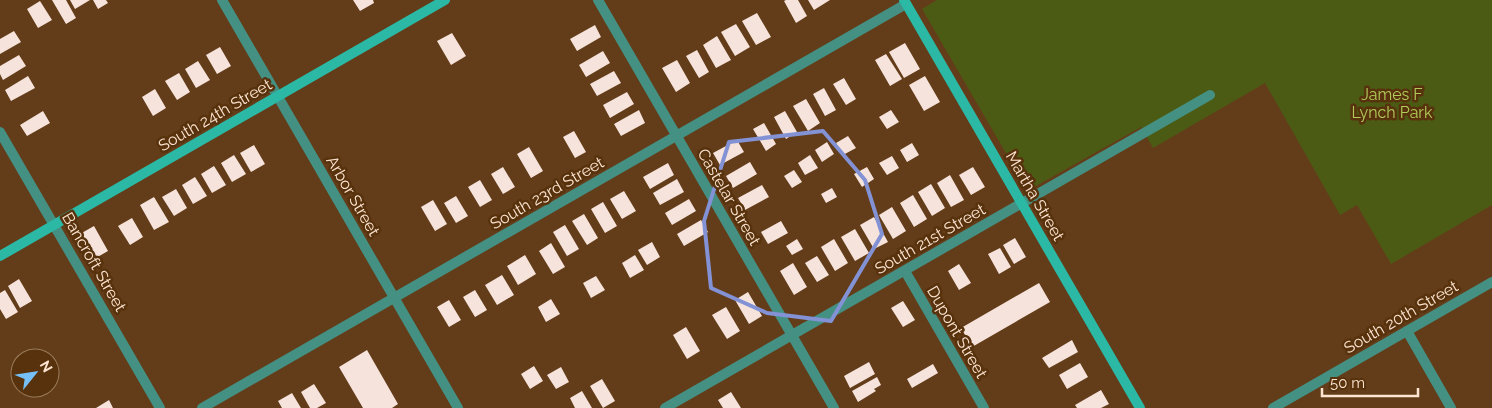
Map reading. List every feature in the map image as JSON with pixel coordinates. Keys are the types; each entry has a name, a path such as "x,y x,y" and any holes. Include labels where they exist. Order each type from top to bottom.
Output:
{"main road":[{"name":"South 24th Street","path":"0,256 445,0"},
{"name":"Martha Street","path":"905,2 1140,408"}],"street":[{"name":"Arbor Street","path":"222,0 458,408"},
{"name":"Castelar Street","path":"598,0 834,408"},
{"name":"South 23rd Street","path":"202,408 905,2"},
{"name":"South 21st Street","path":"665,408 1210,95"},
{"name":"Bancroft Street","path":"0,132 160,408"},
{"name":"Dupont Street","path":"905,271 984,408"},
{"name":"South 20th Street","path":"1273,408 1492,282"},
{"path":"1407,331 1451,408"}],"highlighted area":[{"path":"823,131 865,180 882,234 831,321 767,313 711,288 704,221 729,142"}],"green space":[{"name":"James F Lynch Park","path":"937,0 1492,0 1492,205 1391,264 1357,205 1340,215 1265,83 1153,148 1141,127 1034,187 1024,184 922,9"}],"building":[{"path":"52,0 66,0 76,18 66,24"},
{"path":"70,0 90,0 75,9"},
{"path":"93,0 106,0 108,3 98,9"},
{"path":"353,0 373,0 374,3 360,11"},
{"path":"798,0 807,16 796,23 784,1"},
{"path":"808,0 830,0 814,10"},
{"path":"40,1 52,20 38,28 27,9"},
{"path":"757,13 771,37 756,45 742,21"},
{"path":"736,24 750,47 735,56 721,32"},
{"path":"595,25 601,37 577,51 570,39"},
{"path":"14,31 21,42 0,54 0,39"},
{"path":"452,33 466,56 451,65 437,41"},
{"path":"717,36 731,60 716,68 703,45"},
{"path":"905,43 920,69 904,78 889,52"},
{"path":"220,47 231,66 217,74 206,55"},
{"path":"697,50 709,72 699,78 686,56"},
{"path":"603,51 610,63 586,77 579,65"},
{"path":"886,54 902,79 890,86 875,60"},
{"path":"19,55 26,66 3,80 0,74 0,66"},
{"path":"677,60 690,83 676,92 662,68"},
{"path":"198,61 210,80 196,88 185,69"},
{"path":"614,71 621,83 597,96 590,84"},
{"path":"179,73 190,92 177,100 165,81"},
{"path":"28,76 35,88 11,101 5,90"},
{"path":"925,76 940,102 924,111 909,85"},
{"path":"844,78 856,99 846,105 833,84"},
{"path":"824,88 836,110 825,116 813,94"},
{"path":"155,89 166,108 153,116 142,97"},
{"path":"627,92 634,104 610,118 603,105"},
{"path":"806,99 820,123 808,131 793,106"},
{"path":"639,110 645,123 621,136 614,124"},
{"path":"891,110 899,122 887,129 879,117"},
{"path":"43,111 50,123 27,136 20,125"},
{"path":"785,111 797,132 786,139 774,117"},
{"path":"764,123 776,144 766,151 753,129"},
{"path":"574,131 586,152 575,158 563,137"},
{"path":"848,136 856,148 843,155 836,143"},
{"path":"737,140 744,152 720,165 713,153"},
{"path":"827,142 834,154 822,162 815,150"},
{"path":"912,143 919,155 907,162 900,150"},
{"path":"254,145 265,164 251,172 240,153"},
{"path":"529,147 543,171 531,178 517,154"},
{"path":"234,155 246,174 232,182 221,163"},
{"path":"810,155 818,168 805,175 798,163"},
{"path":"892,156 899,168 887,175 879,163"},
{"path":"750,162 757,174 733,188 726,176"},
{"path":"668,163 674,175 650,189 643,177"},
{"path":"214,166 226,185 212,193 201,174"},
{"path":"503,167 515,187 503,194 491,174"},
{"path":"867,167 874,179 862,187 854,174"},
{"path":"973,167 985,187 971,195 959,175"},
{"path":"794,170 802,182 792,188 784,176"},
{"path":"950,175 964,200 951,207 937,183"},
{"path":"195,177 207,196 193,204 182,185"},
{"path":"677,179 684,192 660,205 653,193"},
{"path":"480,180 492,200 480,207 468,187"},
{"path":"931,184 945,208 932,216 918,192"},
{"path":"762,185 769,197 745,210 738,198"},
{"path":"832,188 837,197 826,203 821,194"},
{"path":"176,189 187,208 174,216 162,197"},
{"path":"624,191 636,211 622,219 610,199"},
{"path":"913,195 927,219 914,227 900,203"},
{"path":"456,196 468,216 456,223 444,203"},
{"path":"154,197 169,222 154,230 140,205"},
{"path":"689,199 696,211 672,225 665,213"},
{"path":"433,200 447,224 435,231 421,207"},
{"path":"603,202 617,226 605,233 591,209"},
{"path":"892,207 906,231 893,239 879,215"},
{"path":"584,214 598,238 587,245 572,221"},
{"path":"874,217 888,242 874,249 860,225"},
{"path":"132,218 143,237 130,245 118,226"},
{"path":"701,220 708,232 684,246 677,234"},
{"path":"781,221 788,233 768,244 761,232"},
{"path":"565,225 579,249 567,256 553,232"},
{"path":"94,226 108,251 94,259 80,234"},
{"path":"855,229 869,253 855,261 841,237"},
{"path":"1015,238 1026,257 1014,264 1003,245"},
{"path":"797,239 803,249 792,255 786,246"},
{"path":"834,239 848,263 835,271 821,247"},
{"path":"652,242 660,257 647,265 638,250"},
{"path":"551,243 565,267 553,274 539,251"},
{"path":"1000,248 1011,267 999,274 988,254"},
{"path":"525,255 536,274 518,285 507,266"},
{"path":"635,255 644,270 630,278 622,263"},
{"path":"817,256 829,275 817,282 805,263"},
{"path":"793,263 807,287 794,295 780,271"},
{"path":"959,264 971,283 959,290 948,271"},
{"path":"502,275 514,295 497,305 485,285"},
{"path":"596,276 605,290 591,298 583,283"},
{"path":"19,279 32,301 20,308 8,286"},
{"path":"1039,283 1050,302 972,347 961,328"},
{"path":"5,290 18,312 6,319 0,309 0,293"},
{"path":"475,290 487,310 475,317 463,297"},
{"path":"748,292 762,316 749,324 735,300"},
{"path":"551,299 560,314 546,322 538,307"},
{"path":"449,300 461,320 449,327 437,307"},
{"path":"903,301 915,320 903,327 891,308"},
{"path":"726,307 740,331 727,339 712,315"},
{"path":"686,327 700,351 687,359 673,335"},
{"path":"1072,340 1078,352 1049,368 1042,358"},
{"path":"367,350 398,404 392,408 363,408 339,367"},
{"path":"869,362 875,374 850,388 844,376"},
{"path":"1080,363 1088,377 1067,389 1059,375"},
{"path":"933,364 938,373 912,388 907,379"},
{"path":"534,366 543,381 530,389 521,374"},
{"path":"561,367 569,382 556,389 547,375"},
{"path":"877,377 881,385 874,389 876,391 858,402 852,391"},
{"path":"602,379 615,401 603,408 590,386"},
{"path":"314,384 326,403 317,408 310,408 301,392"},
{"path":"1101,390 1109,404 1101,408 1077,408 1075,405"},
{"path":"582,391 592,408 575,408 570,398"},
{"path":"731,392 741,408 723,408 718,400"},
{"path":"292,393 301,408 282,408 278,401"},
{"path":"109,400 113,408 96,408"}]}
